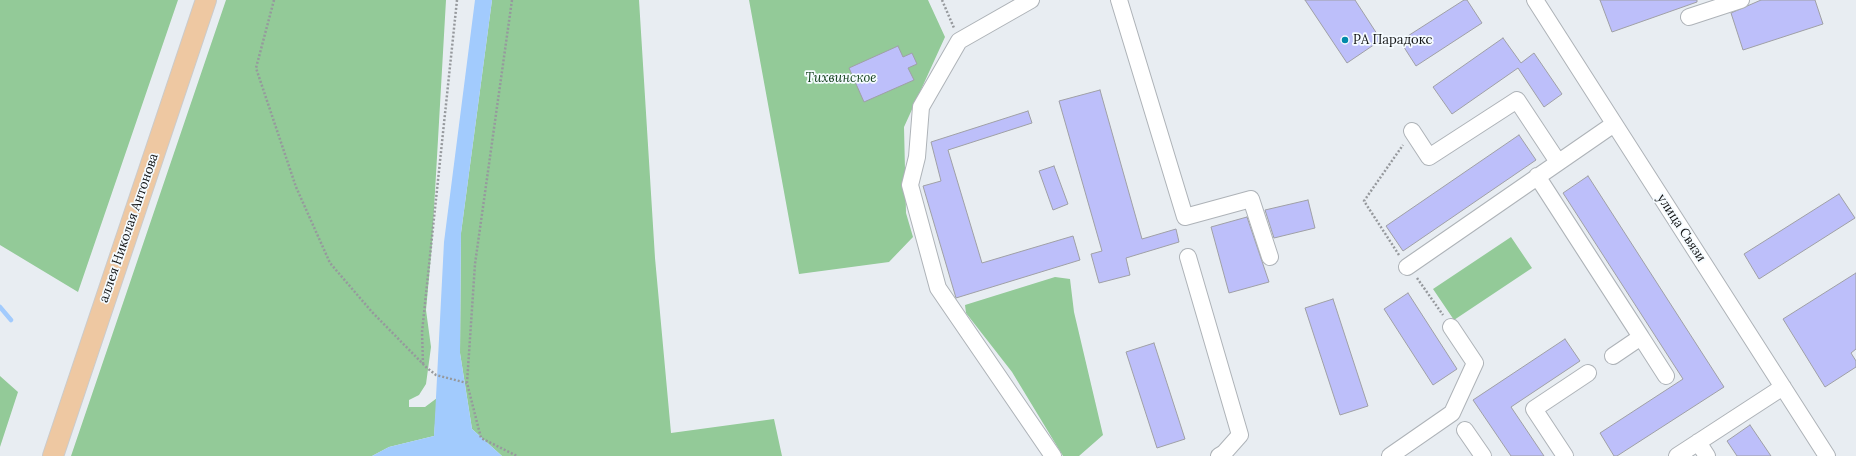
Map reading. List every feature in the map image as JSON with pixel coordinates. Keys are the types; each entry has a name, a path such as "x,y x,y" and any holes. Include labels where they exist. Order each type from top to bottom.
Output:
{"main road":[{"name":"аллея Николая Антонова","path":"52,456 206,0"}],"street":[{"path":"1031,0 959,41 921,107 917,157 910,185 938,288 1053,456"},
{"path":"1119,0 1185,217 1251,199 1270,257"},
{"name":"улица Связи","path":"1535,0 1827,456"},
{"path":"1689,17 1741,0"},
{"path":"1412,131 1430,157 1517,100 1558,162"},
{"path":"1407,267 1614,124"},
{"path":"1537,176 1666,376"},
{"path":"1188,257 1240,435 1224,453 1219,456"},
{"path":"1390,456 1458,421 1475,363 1451,327"},
{"path":"1614,356 1641,336"},
{"path":"1565,456 1534,409 1588,373"},
{"path":"1677,456 1783,387"},
{"path":"1458,421 1483,456"},
{"path":"1698,442 1707,456"}],"path":[{"path":"274,0 256,68 296,187 330,263 372,312 423,364 436,375 467,383"},
{"path":"423,364 422,332 457,0"},
{"path":"512,0 475,264 467,383 481,438 517,456"},
{"path":"942,0 959,41"},
{"path":"1412,131 1364,201 1407,267 1419,280 1451,327"}],"green space":[{"path":"0,0 178,0 78,292 0,245"},
{"path":"226,0 446,0 432,244 426,310 431,347 426,384 419,395 409,400 409,407 425,407 437,398 434,436 389,447 372,456 71,456"},
{"path":"492,0 639,0 655,258 671,433 774,419 782,456 502,456 472,429 460,353 461,233"},
{"name":"Тихвинское","path":"749,0 928,0 945,37 904,127 906,213 913,237 889,262 799,274"},
{"path":"1511,237 1532,268 1454,320 1433,289"},
{"path":"1055,277 1070,279 1074,312 1103,435 1079,456 1063,456 1012,372 966,313 965,305"},
{"path":"0,376 18,392 0,447"}],"water":[{"path":"475,0 492,0 461,233 460,353 472,429 502,456 372,456 389,447 434,436 444,242"}],"building":[{"path":"1305,0 1355,0 1381,40 1347,63"},
{"path":"1464,0 1467,0 1482,23 1416,66 1400,41"},
{"path":"1600,0 1697,0 1697,2 1612,32"},
{"path":"1761,0 1815,0 1823,24 1743,50 1731,13"},
{"path":"1503,38 1521,63 1534,53 1562,94 1544,107 1518,68 1452,114 1433,87"},
{"path":"898,46 903,57 912,53 917,64 908,68 914,80 864,102 849,68"},
{"path":"1100,90 1142,239 1176,229 1179,242 1126,258 1130,275 1099,283 1091,254 1102,251 1059,101"},
{"path":"1028,111 1032,123 948,150 982,263 1073,236 1080,260 956,298 923,186 941,181 931,142"},
{"path":"1519,135 1536,160 1403,251 1386,226"},
{"path":"1054,166 1068,204 1053,210 1039,171"},
{"path":"1588,176 1724,387 1617,456 1614,456 1600,433 1683,379 1563,193"},
{"path":"1839,194 1855,218 1759,279 1744,254"},
{"path":"1308,200 1315,228 1274,238 1265,210"},
{"path":"1247,217 1269,282 1229,293 1211,227"},
{"path":"1856,273 1856,349 1851,353 1856,361 1856,367 1825,387 1783,319"},
{"path":"1408,293 1457,369 1433,385 1384,309"},
{"path":"1333,299 1368,406 1340,415 1305,308"},
{"path":"1565,339 1580,361 1511,407 1544,456 1511,456 1473,400"},
{"path":"1154,343 1185,439 1157,448 1126,352"},
{"path":"1750,425 1771,456 1737,456 1727,441"}],"waterway":[{"path":"0,307 11,320"}],"place":[{"name":"РА Парадокс","path":"1345,40"}]}
